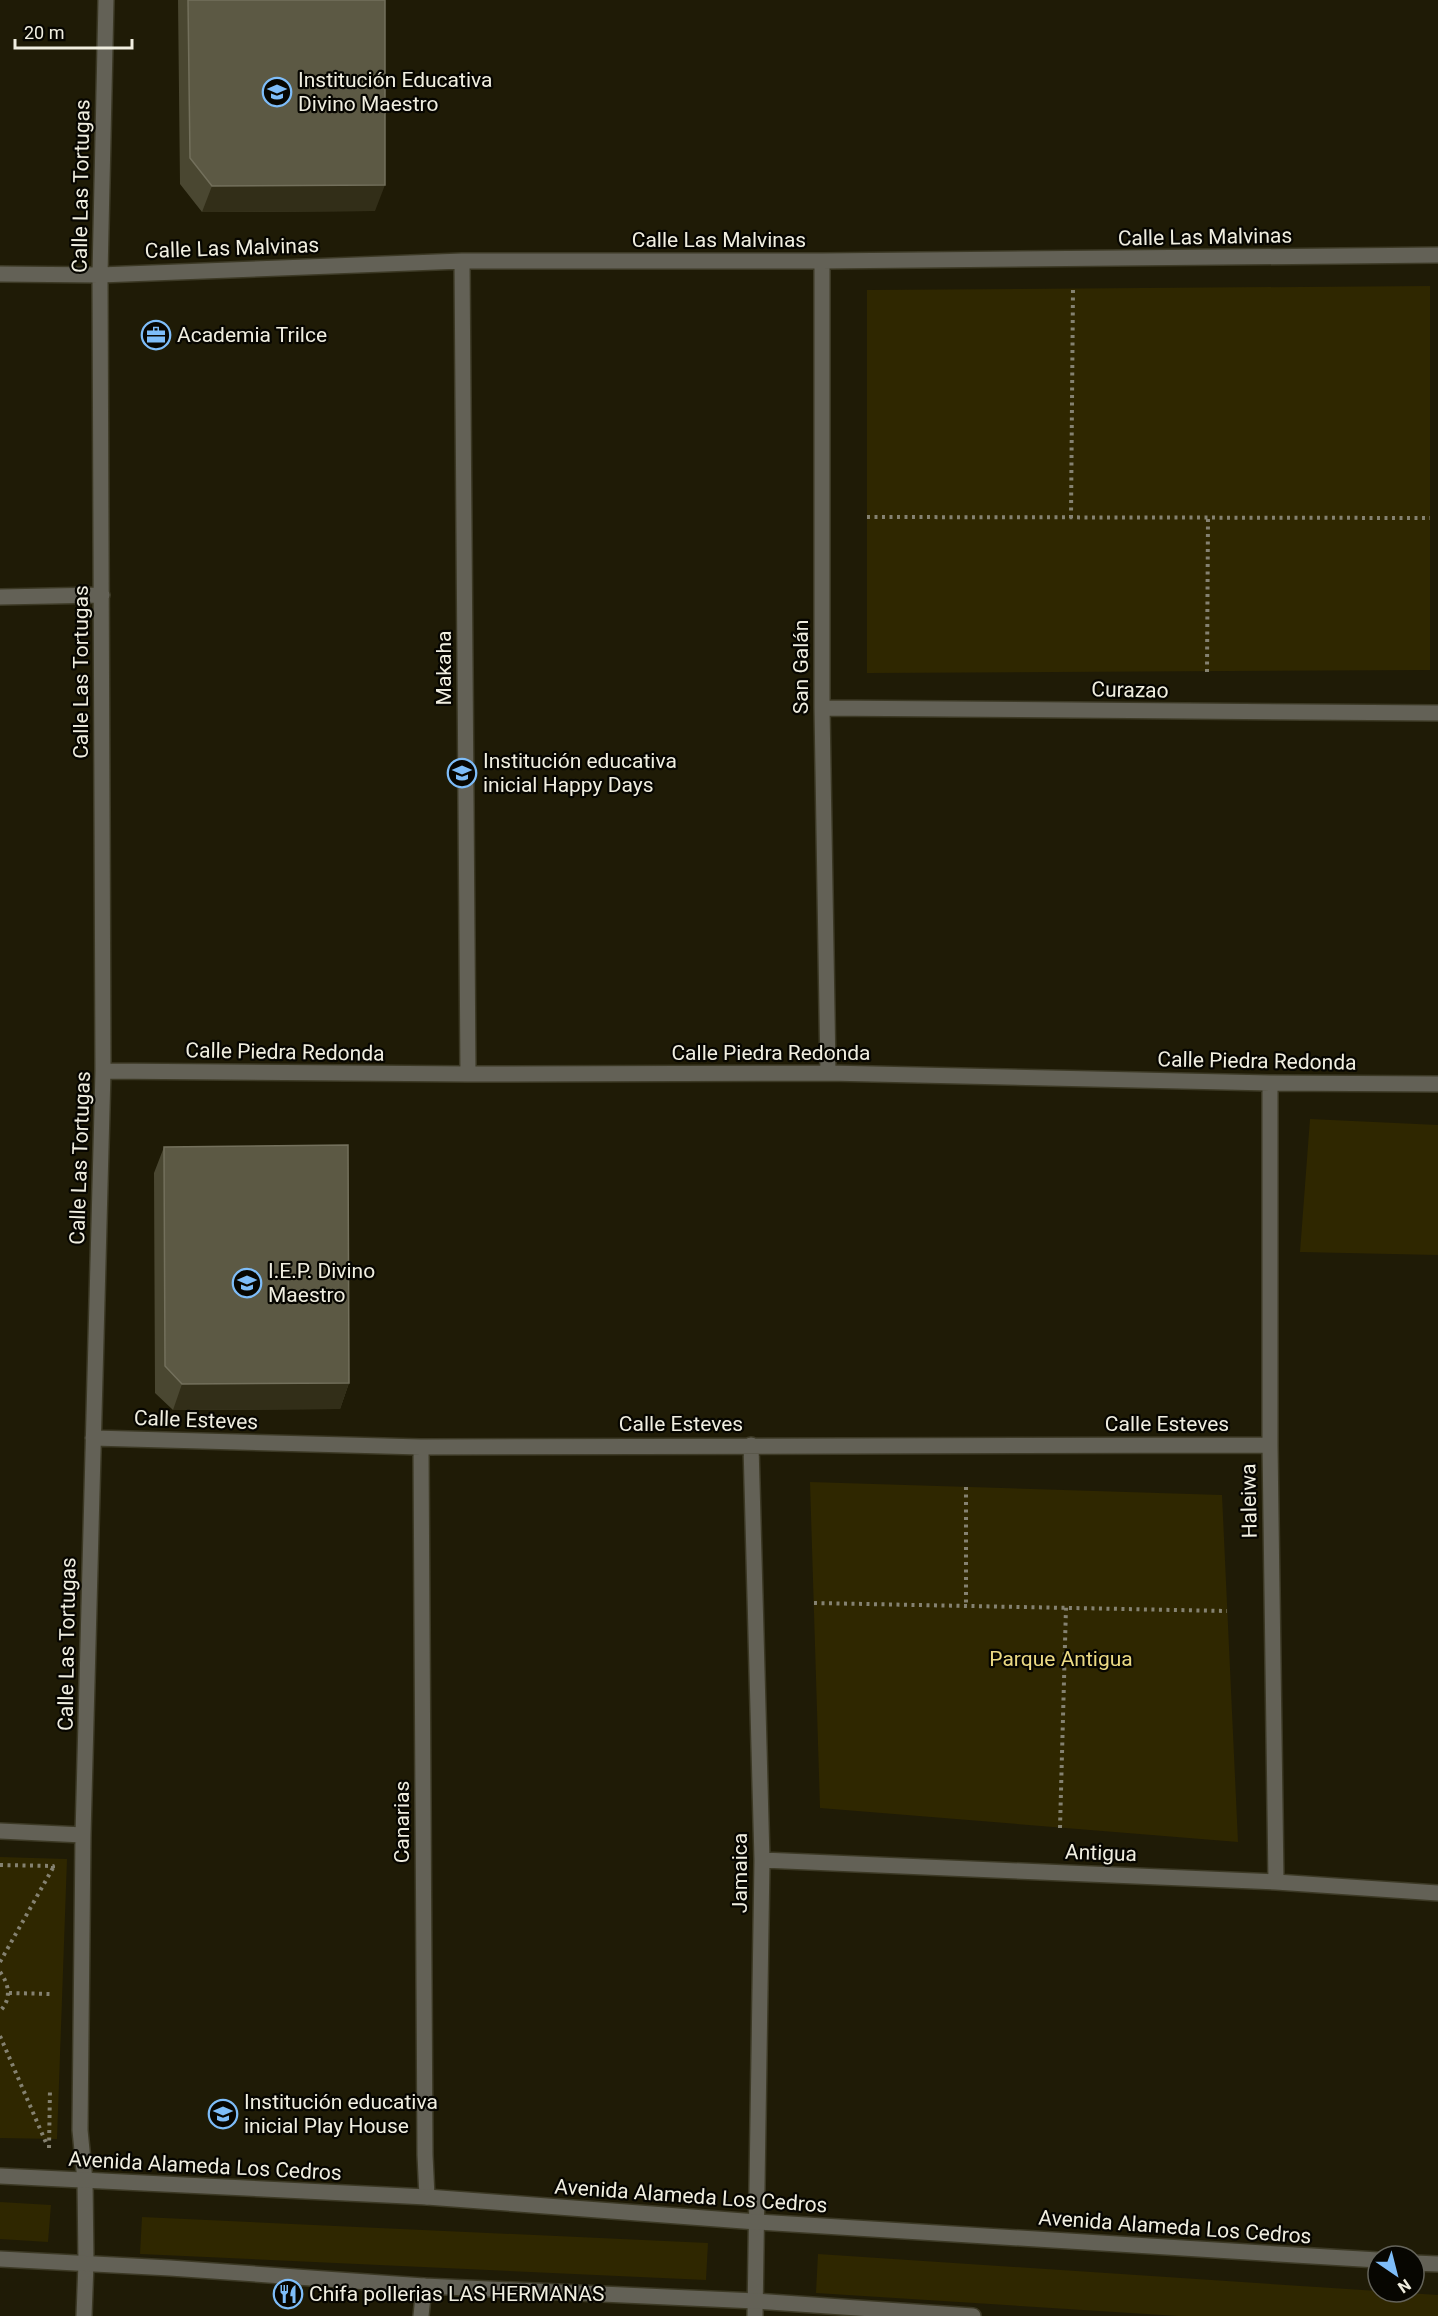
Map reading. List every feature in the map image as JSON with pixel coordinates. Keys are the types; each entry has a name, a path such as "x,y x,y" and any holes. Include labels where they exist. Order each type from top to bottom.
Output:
{"street":[{"name":"Calle Las Tortugas","path":"84,2316 86,2181 80,2130 83,1835 103,1071 100,274 106,0"},
{"name":"Calle Las Malvinas","path":"0,274 100,274 462,261 822,261 1438,255"},
{"name":"Makaha","path":"462,261 468,1074"},
{"name":"San Galán","path":"822,261 822,708 828,1072"},
{"path":"0,597 102,595"},
{"name":"Curazao","path":"822,708 1438,713"},
{"name":"Calle Piedra Redonda","path":"103,1071 468,1074 828,1072 1270,1083 1438,1084"},
{"name":"Haleiwa","path":"1270,1083 1270,1445 1276,1882"},
{"name":"Calle Esteves","path":"93,1438 421,1447 1270,1445"},
{"name":"Jamaica","path":"752,1445 762,1860 756,2308"},
{"name":"Canarias","path":"421,1447 427,2197"},
{"path":"0,1831 83,1835"},
{"name":"Antigua","path":"762,1860 1276,1882 1438,1893"},
{"name":"Avenida Alameda Los Cedros","path":"0,2176 427,2197 757,2222 1366,2259"},
{"path":"0,2259 756,2308 973,2316"},
{"path":"421,2316 424,2286"}],"path":[{"path":"1071,518 1073,288"},
{"path":"867,517 1430,518"},
{"path":"1207,672 1208,518"},
{"path":"966,1487 966,1606"},
{"path":"814,1603 1227,1611"},
{"path":"1060,1828 1066,1608"},
{"path":"0,1962 53,1866 83,1835"},
{"path":"0,1865 53,1866"},
{"path":"53,1866 53,1878"},
{"path":"0,1972 6,1979 9,1993 0,2011"},
{"path":"51,1982 51,2006"},
{"path":"9,1993 51,1994"},
{"path":"0,2036 49,2148 50,2077"}],"green space":[{"path":"1430,286 1430,670 867,673 867,290"},
{"path":"1310,1119 1438,1125 1438,1255 1300,1252"},
{"name":"Parque Antigua","path":"810,1482 1222,1495 1238,1842 820,1808"},
{"path":"0,1857 67,1859 57,2139 0,2138"},
{"path":"0,2202 51,2205 48,2242 0,2239"},
{"path":"142,2217 708,2243 706,2280 140,2254"},
{"path":"818,2254 1366,2290 1366,2304 1426,2304 1426,2294 1438,2295 1438,2316 1178,2316 816,2293"}],"building":[{"name":"Institución Educativa Divino Maestro","path":"188,0 385,0 385,185 212,186 190,158"},
{"name":"I.E.P. Divino Maestro","path":"348,1145 349,1383 182,1384 165,1366 164,1147"}],"place":[{"name":"Institución Educativa Divino Maestro","path":"277,92"},
{"name":"Academia Trilce","path":"156,335"},
{"name":"Institución educativa inicial Happy Days","path":"462,773"},
{"name":"I.E.P. Divino Maestro","path":"247,1283"},
{"name":"Institución educativa inicial Play House","path":"223,2114"},
{"name":"Chifa pollerias LAS HERMANAS","path":"288,2294"}]}
